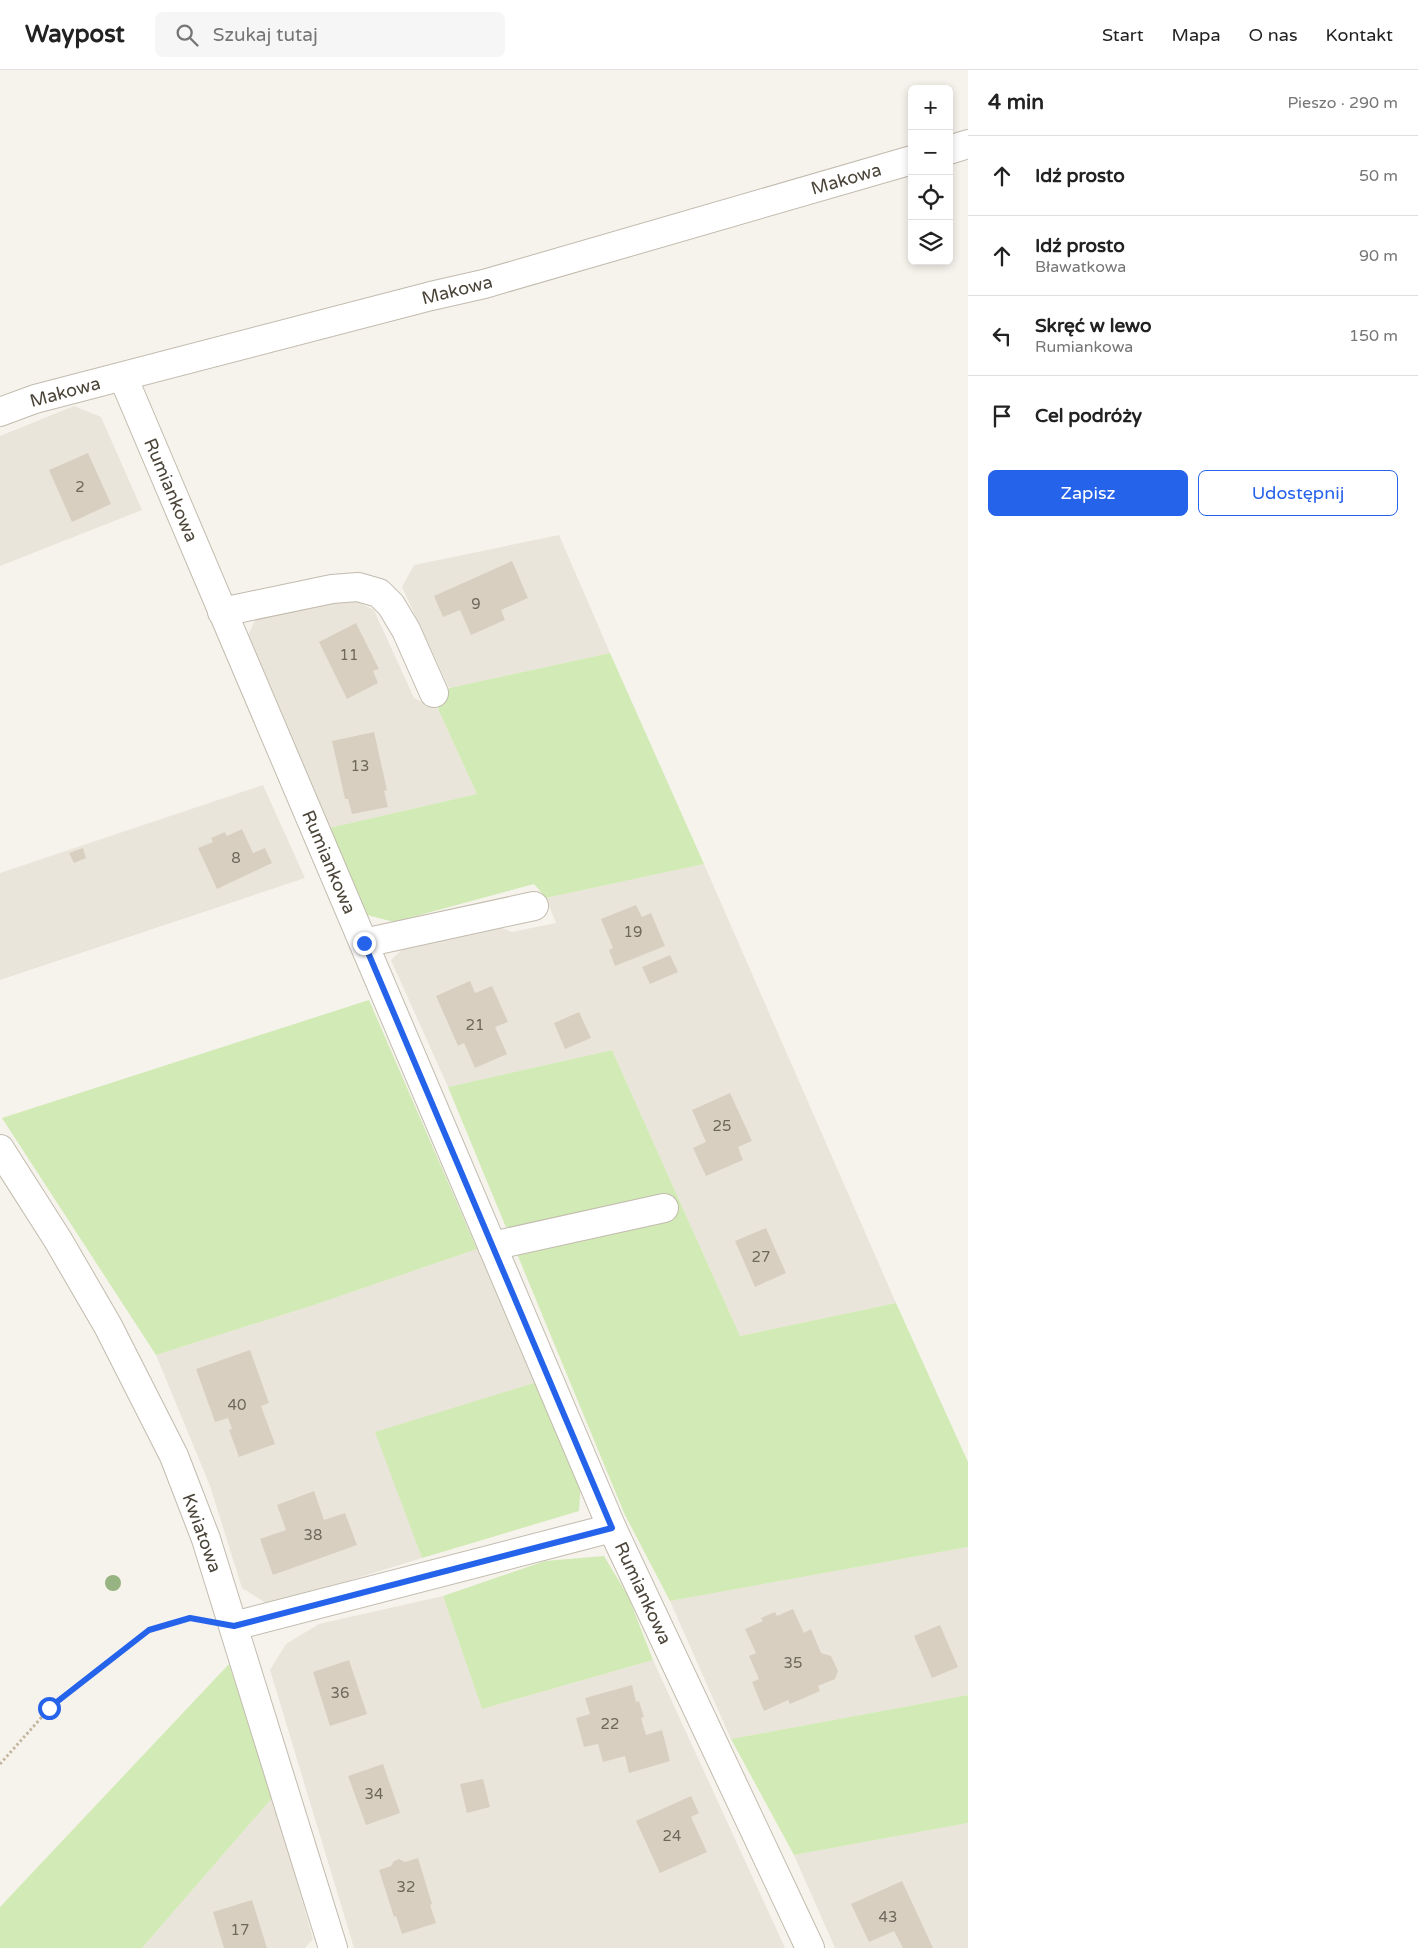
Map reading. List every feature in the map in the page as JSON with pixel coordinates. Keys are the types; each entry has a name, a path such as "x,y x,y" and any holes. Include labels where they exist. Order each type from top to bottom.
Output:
{"street":[{"path":"953,149 968,144"},
{"name":"Makowa","path":"0,412 36,399 431,296 484,284 908,161"},
{"name":"Rumiankowa","path":"123,377 612,1528 810,1948"},
{"path":"222,612 332,589 358,587 379,593 391,605 406,630 434,693"},
{"path":"364,943 534,906"},
{"name":"Kwiatowa","path":"0,1149 58,1240 108,1326 174,1456 206,1539 333,1948"},
{"path":"492,1246 664,1208"},
{"path":"234,1626 612,1528"}],"path":[{"path":"0,1764 49,1708 149,1630 190,1618 234,1626"}],"shaded area":[{"path":"74,406 101,417 142,510 0,566 0,436"},
{"path":"559,535 610,653 449,688 402,587 414,565"},
{"path":"351,598 374,610 414,698 438,709 477,794 329,828 247,638 256,618"},
{"path":"263,785 305,878 0,980 0,873"},
{"path":"704,864 896,1303 740,1336 612,1050 448,1087 391,960 408,944 498,926 512,932 556,923 546,898"},
{"path":"477,1249 537,1382 376,1432 422,1558 269,1605 242,1588 210,1486 156,1355 314,1305"},
{"path":"968,1547 968,1695 731,1739 670,1601"},
{"path":"443,1596 482,1709 653,1660 785,1948 354,1948 270,1670 286,1644 319,1624"},
{"path":"273,1797 313,1939 305,1948 142,1948"},
{"path":"968,1823 968,1948 835,1948 794,1855"}],"green space":[{"path":"610,653 704,864 546,898 534,884 394,922 367,915 329,828 477,794 438,709 449,688"},
{"path":"369,1000 477,1249 314,1305 156,1355 2,1118"},
{"path":"612,1050 740,1336 896,1303 968,1462 968,1547 670,1601 625,1515 448,1087"},
{"path":"537,1382 581,1480 579,1511 422,1558 375,1432"},
{"path":"604,1556 628,1596 653,1660 482,1709 443,1596 545,1561"},
{"path":"229,1664 273,1797 142,1948 0,1948 0,1907"},
{"path":"968,1695 968,1823 794,1855 731,1739"}],"building":[{"path":"88,453 111,504 72,522 49,470"},
{"path":"512,561 528,598 501,610 505,620 471,635 460,610 443,617 434,596"},
{"path":"356,623 379,669 373,671 378,683 347,699 319,642"},
{"path":"374,732 387,790 384,791 388,807 352,814 348,799 345,799 332,741"},
{"path":"242,829 253,853 265,848 272,863 217,889 198,848 213,842 211,838 225,832 227,836"},
{"path":"83,848 86,858 74,863 69,853"},
{"path":"636,905 642,917 651,913 665,946 615,966 609,950 613,948 601,919"},
{"path":"670,955 678,972 650,984 642,967"},
{"path":"470,981 475,993 492,986 508,1022 495,1027 507,1054 475,1068 464,1043 458,1046 436,996"},
{"path":"579,1012 591,1038 565,1049 554,1023"},
{"path":"730,1093 752,1141 738,1147 743,1160 706,1176 693,1148 706,1142 692,1110"},
{"path":"766,1228 786,1273 755,1287 735,1241"},
{"path":"250,1350 269,1403 261,1406 275,1444 239,1457 229,1430 232,1429 228,1418 215,1422 196,1369"},
{"path":"314,1491 324,1520 345,1513 357,1545 273,1575 260,1539 286,1530 277,1505"},
{"path":"793,1609 804,1633 811,1629 821,1653 831,1656 838,1671 835,1679 818,1686 820,1691 790,1704 788,1700 764,1711 752,1682 759,1679 749,1656 756,1653 745,1629 763,1621 761,1618 775,1612 777,1616"},
{"path":"940,1625 958,1667 932,1678 914,1636"},
{"path":"349,1660 367,1714 330,1726 313,1672"},
{"path":"632,1685 636,1702 639,1701 644,1717 641,1718 646,1735 662,1730 670,1761 629,1773 625,1756 603,1762 598,1744 584,1747 576,1718 590,1714 585,1698"},
{"path":"383,1764 400,1813 366,1825 348,1776"},
{"path":"483,1779 490,1807 467,1813 460,1784"},
{"path":"691,1796 699,1813 691,1817 707,1852 660,1873 636,1821"},
{"path":"418,1858 436,1923 402,1934 396,1916 394,1917 379,1870 391,1866 394,1861 399,1859 405,1862"},
{"path":"902,1881 933,1948 903,1948 894,1931 869,1942 851,1904"},
{"path":"252,1900 267,1948 224,1948 213,1912"}],"route":[{"path":"49,1708 149,1630 190,1618 234,1626 612,1528 364,943"}]}
